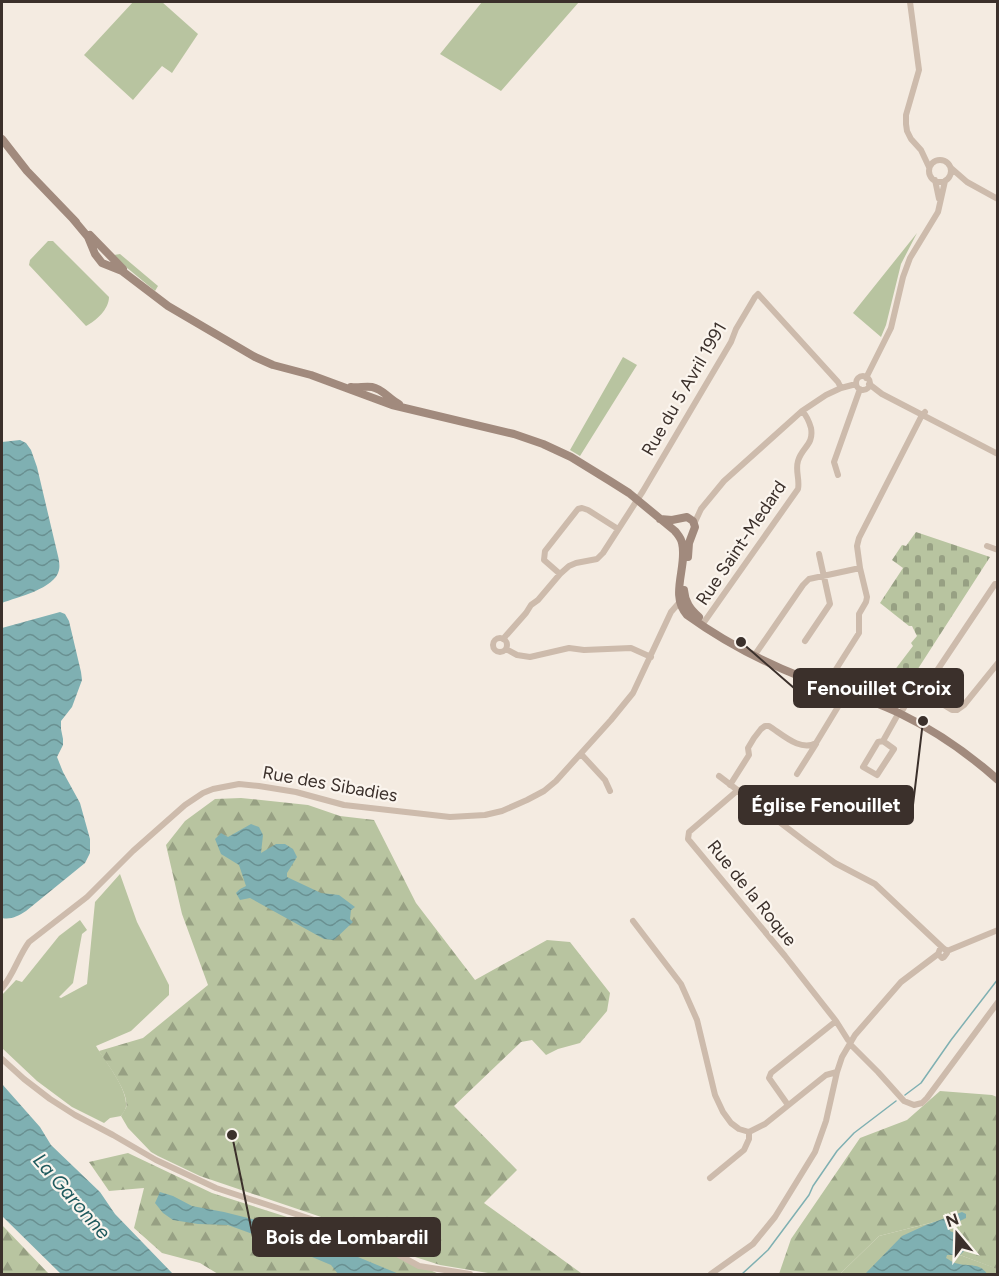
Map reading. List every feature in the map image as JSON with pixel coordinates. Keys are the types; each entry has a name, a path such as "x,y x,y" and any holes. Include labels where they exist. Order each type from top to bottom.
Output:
{"main road":[{"path":"2,139 27,171 88,237 95,254 102,263 117,268 168,306 255,357 392,405 514,434 543,444 571,457 610,481 677,534 687,537 693,534"},
{"path":"681,518 675,524 684,550 680,586 683,605 721,636 754,656 900,713 973,759 998,780"},
{"path":"660,519 690,519 694,524 689,543 683,605"}],"street":[{"path":"910,2 919,70 906,115 906,124 911,139 921,150 937,160 945,161 967,182 998,199"},
{"path":"921,150 930,175 935,180 967,182"},
{"path":"929,167 933,161 937,160"},
{"path":"838,475 834,462 862,387 869,380 866,378 891,328 910,258 938,212 951,168"},
{"path":"935,180 940,203"},
{"name":"Rue du 5 Avril 1991","path":"560,574 569,566 597,559 603,553 637,501 758,294 841,388"},
{"path":"862,387 859,378 866,378"},
{"path":"694,524 701,509 724,481 802,411 841,388 862,387 880,393 923,413 998,454"},
{"name":"Rue Saint-Medard","path":"705,622 798,489 800,482 796,469 797,462 812,436 809,420 802,411"},
{"path":"826,685 859,633 859,614 866,602 857,546 859,538 923,413"},
{"path":"506,649 500,652 495,651 493,642 496,639 503,639 560,574 544,560 545,551 578,509 588,510 618,529"},
{"path":"681,518 701,509"},
{"path":"987,546 998,550"},
{"path":"805,641 830,604 819,554"},
{"path":"754,656 808,579 860,568"},
{"path":"883,741 894,749 877,775 863,767 878,742 883,741 909,699 918,692 918,687 928,684 995,584 998,584"},
{"name":"Rue des Sibadies","path":"2,988 29,942 87,897 184,805 213,789 239,784 259,786 296,792 344,805 450,817 485,815 502,811 544,791 581,754 633,693 671,612 683,605"},
{"path":"503,639 507,644 506,649"},
{"path":"506,649 517,655 530,657 569,648 584,650 631,648 651,657"},
{"path":"918,692 924,693 952,710 957,710 964,705 998,663"},
{"path":"797,774 847,692"},
{"path":"730,785 749,755 748,748 765,726 769,726 803,746 812,746 816,743"},
{"path":"581,754 604,780 610,791"},
{"path":"719,776 807,843 836,863 875,884 932,938 942,951"},
{"name":"Rue de la Roque","path":"738,790 689,832 688,839 785,956 836,1022 849,1045"},
{"path":"633,921 681,984 697,1020 715,1095 730,1123 749,1132 765,1124 826,1075 837,1072"},
{"path":"711,1275 753,1244 775,1217 815,1152 826,1121 837,1072 855,1035 901,982 942,951 998,930"},
{"path":"849,1045 878,1071 904,1101 914,1105 922,1103 998,1002"},
{"path":"788,1106 769,1078 771,1073 836,1022"},
{"name":"Rue de la Roque","path":"836,1022 855,1035"},
{"path":"2,1059 50,1099 75,1115 156,1160 216,1188 366,1237 419,1266 470,1275"},
{"path":"710,1178 744,1150 749,1139 749,1132"}],"green space":[{"path":"133,2 162,2 198,34 172,73 162,66 133,100 84,55"},
{"path":"482,2 579,2 501,91 440,54"},
{"path":"917,233 901,264 881,337 853,313"},
{"path":"48,241 53,241 109,297 107,306 101,314 86,326 29,265 30,260"},
{"path":"120,254 158,286 155,291 114,255"},
{"path":"623,357 637,365 580,456 570,450"},
{"path":"916,532 990,557 894,706 875,696 913,646 911,643 917,636 912,626 880,603 903,568 892,560 902,545 906,546"},
{"path":"241,798 308,805 340,816 374,820 416,903 475,980 547,940 570,942 610,993 607,1011 580,1043 546,1055 532,1040 521,1042 454,1106 517,1170 484,1203 581,1273 599,1274 494,1274 440,1265 412,1256 369,1231 200,1176 151,1152 128,1128 121,1116 126,1108 125,1095 99,1051 143,1038 208,985 182,914 166,845 185,821 215,799"},
{"path":"120,874 137,922 169,985 169,995 131,1031 96,1046 118,1081 125,1096 126,1105 121,1116 110,1118 104,1123 72,1107 37,1081 2,1048 2,995 16,980 22,982 59,936 80,920 87,930 82,934 73,983 59,997 87,984 95,902"},
{"path":"940,1091 997,1097 997,1269 960,1255 959,1224 942,1220 879,1236 840,1274 779,1274 791,1239 860,1138 907,1120"},
{"path":"128,1153 212,1193 372,1244 439,1274 218,1274 200,1263 162,1253 134,1228 144,1188 109,1191 89,1162"},
{"path":"942,1220 959,1223 960,1255 998,1269 997,1274 840,1274 879,1236"},
{"path":"2,1225 49,1274 2,1274"}],"water":[{"path":"20,440 26,443 31,450 37,467 59,568 56,577 43,587 2,603 2,442"},
{"path":"60,612 65,614 69,621 82,680 72,707 61,721 63,745 57,757 80,803 90,839 90,853 85,863 26,911 11,918 2,918 2,628"},
{"path":"251,824 259,827 263,835 261,853 276,844 285,844 293,849 297,857 287,877 321,893 339,895 355,907 351,910 350,919 353,922 334,940 324,939 250,898 240,900 236,893 246,886 239,865 221,854 215,839 221,833 228,837"},
{"name":"La Garonne","path":"2,1084 40,1127 51,1145 100,1192 115,1214 173,1274 61,1274 2,1216"},
{"path":"160,1192 192,1206 288,1228 399,1274 338,1274 331,1265 228,1225 173,1220 155,1203"},
{"path":"962,1212 966,1214 966,1218 949,1226 950,1231 960,1239 965,1250 960,1255 947,1255 946,1258 955,1263 977,1266 987,1274 865,1274 902,1236"}],"waterway":[{"path":"905,1095 921,1083 998,979"},
{"path":"742,1274 768,1250 809,1195 837,1151 854,1133 896,1101"}],"place":[{"name":"Fenouillet Croix","path":"741,642"},
{"name":"Église Fenouillet","path":"923,721"},
{"name":"Bois de Lombardil","path":"232,1135"}]}
